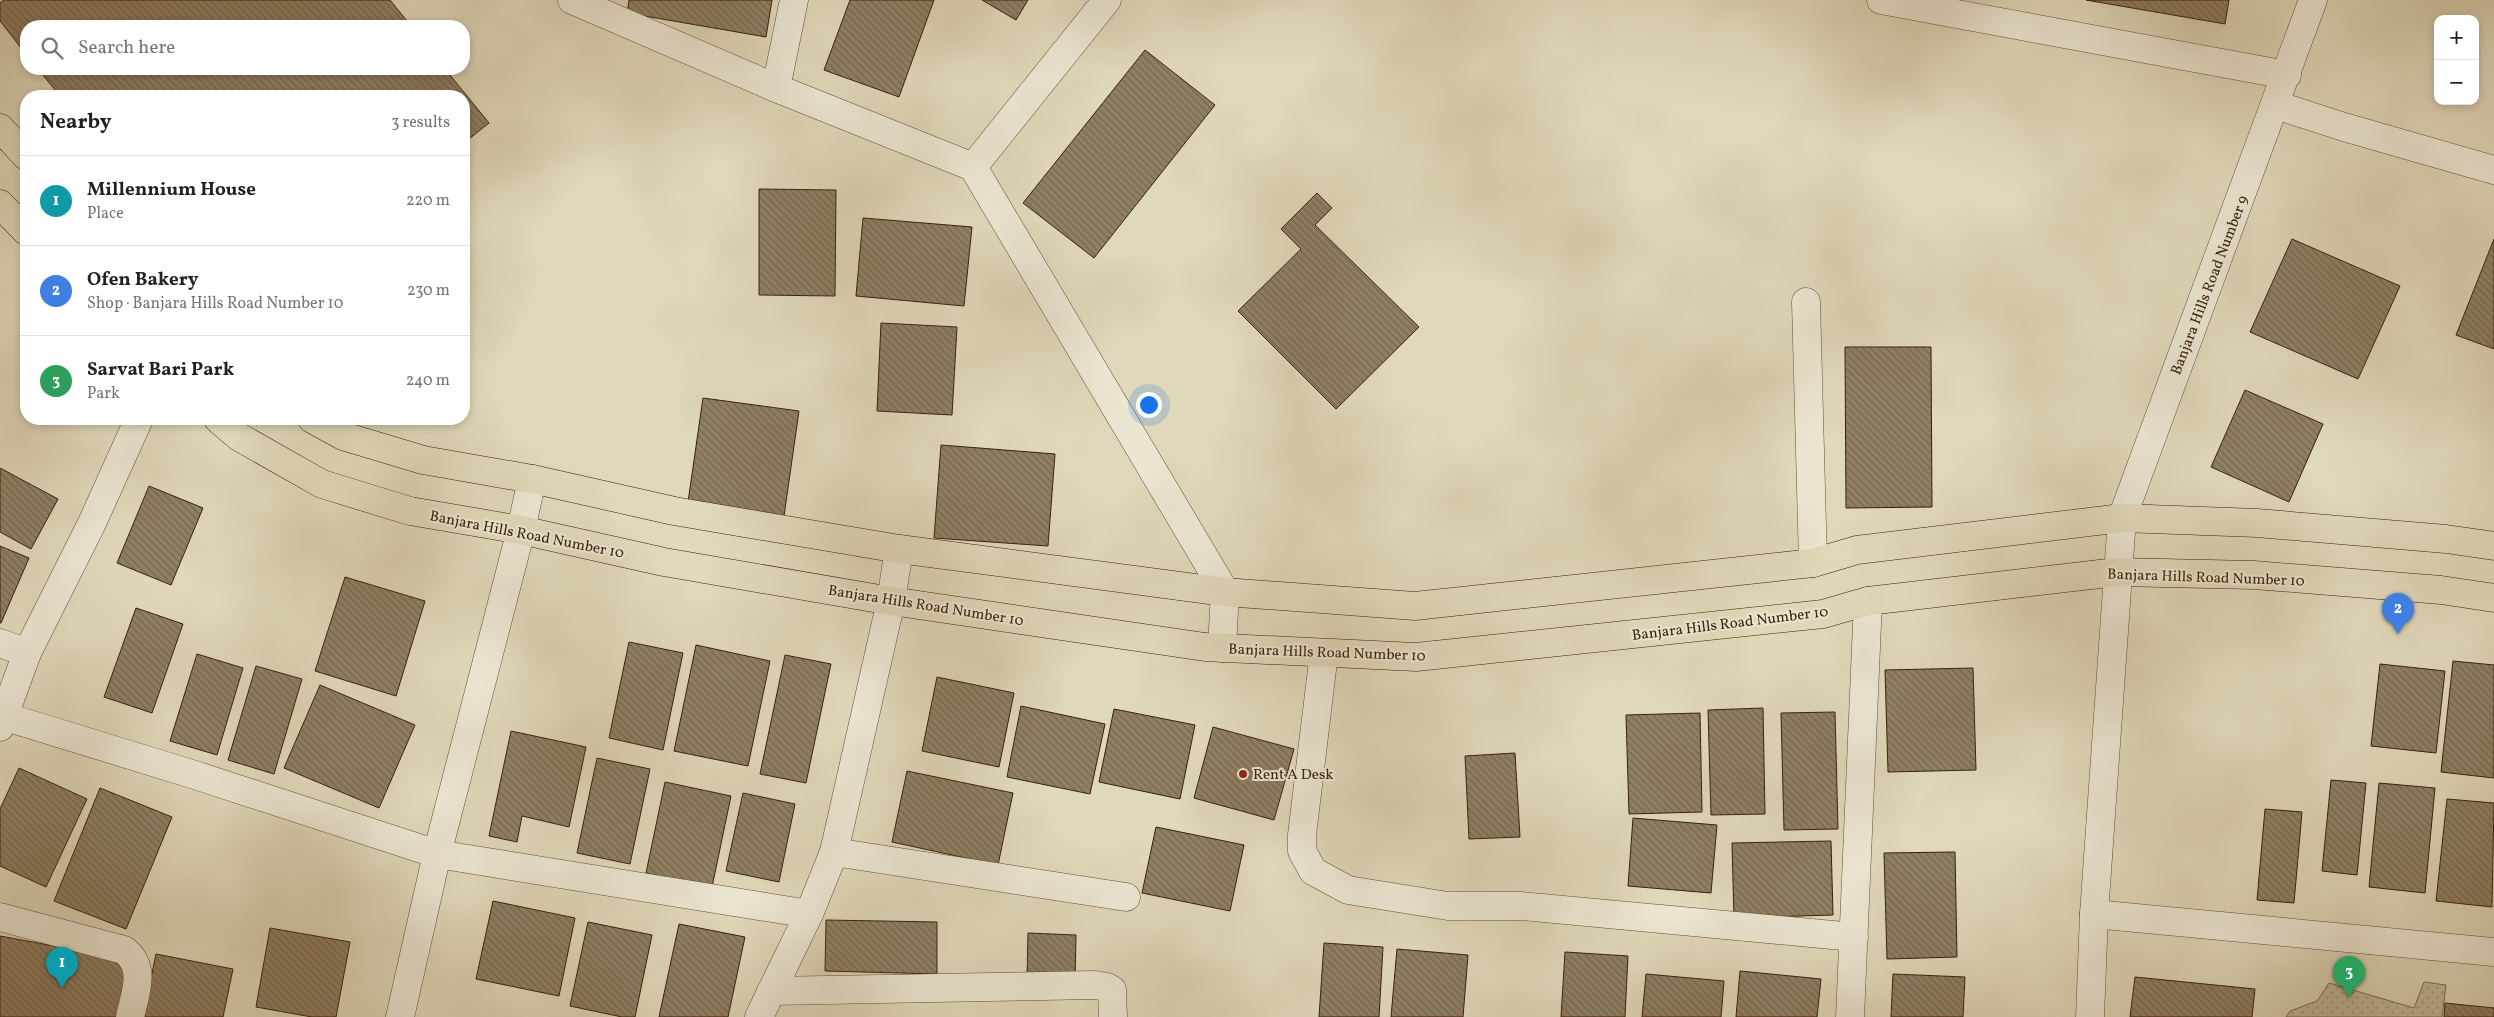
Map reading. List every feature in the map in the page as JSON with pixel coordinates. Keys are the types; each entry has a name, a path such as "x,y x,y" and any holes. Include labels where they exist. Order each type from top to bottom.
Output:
{"main road":[{"path":"0,128 20,150"},
{"path":"0,204 20,225"},
{"name":"Banjara Hills Road Number 10","path":"225,425 239,437 322,484 410,511 522,530 664,562 891,601 1222,648 1416,658 1823,614 1868,601 2117,572 2254,575 2440,590 2494,598"},
{"path":"323,425 343,436 423,460 532,479 674,511 899,549 1225,592 1415,606 1813,563 1857,550 2122,518 2257,523 2446,539 2494,546"}],"street":[{"path":"572,0 776,88 973,167 1225,592 1222,648"},
{"path":"776,88 794,0"},
{"path":"973,167 1107,0"},
{"path":"1881,0 2287,75"},
{"name":"Banjara Hills Road Number 9","path":"2090,1017 2094,914 2122,518 2287,75 2313,0"},
{"path":"2276,104 2344,127 2494,170"},
{"path":"1806,302 1813,563"},
{"path":"135,425 92,523 27,653 22,671 2,721 195,775 437,854 809,914"},
{"path":"400,1017 437,854 522,530 532,479"},
{"path":"759,1017 809,914 834,852 891,601 899,549"},
{"path":"1850,1017 1868,601"},
{"path":"0,644 27,653"},
{"path":"1324,653 1302,835 1302,851 1313,871 1348,890 1448,906 1521,906 1854,937"},
{"path":"834,852 1126,897"},
{"path":"2094,914 2494,952"},
{"path":"0,917 124,950 132,956 138,967 138,978 130,1017"},
{"path":"771,992 1095,985 1112,990 1113,1017"}],"shaded area":[{"path":"2424,982 2446,985 2442,1017 2286,1017 2290,1011 2317,1001 2329,983 2414,1008"}],"building":[{"path":"4,0 390,0 406,20 20,20 20,46 0,21 0,3"},
{"path":"629,0 772,0 766,37 627,13"},
{"path":"850,0 934,0 899,97 824,70"},
{"path":"982,0 1028,0 1016,20"},
{"path":"2086,0 2229,0 2225,24"},
{"path":"1145,50 1215,105 1094,258 1023,203"},
{"path":"43,75 450,75 462,90 55,90"},
{"path":"470,100 489,123 470,138"},
{"path":"759,189 836,190 835,296 759,295"},
{"path":"1317,193 1332,208 1315,225 1419,327 1336,409 1238,311 1301,249 1281,229"},
{"path":"863,218 972,227 964,306 856,296"},
{"path":"2292,239 2400,286 2358,379 2250,332"},
{"path":"2494,239 2494,349 2456,335"},
{"path":"881,323 957,327 952,415 877,411"},
{"path":"1845,347 1931,347 1932,507 1846,508"},
{"path":"2245,390 2323,424 2289,502 2211,467"},
{"path":"703,398 799,411 784,516 688,502"},
{"path":"941,445 1055,454 1048,546 934,538"},
{"path":"0,468 58,499 31,549 0,532"},
{"path":"149,486 203,508 171,585 117,563"},
{"path":"0,546 29,558 1,623 0,623"},
{"path":"345,577 425,601 396,696 315,671"},
{"path":"136,608 183,624 152,713 104,697"},
{"path":"629,642 683,653 663,750 609,738"},
{"path":"696,645 770,661 748,766 674,751"},
{"path":"197,654 243,668 217,755 170,741"},
{"path":"785,655 831,664 806,783 760,774"},
{"path":"2453,661 2494,665 2494,778 2441,772"},
{"path":"2380,664 2445,671 2436,753 2371,746"},
{"path":"256,666 302,679 274,774 228,760"},
{"path":"1973,668 1976,770 1888,772 1885,670"},
{"path":"937,677 1014,693 999,767 922,751"},
{"path":"320,685 415,725 379,808 284,768"},
{"path":"1021,706 1105,724 1090,794 1007,777"},
{"path":"1763,708 1765,814 1711,815 1708,710"},
{"path":"1114,709 1195,725 1180,799 1099,782"},
{"path":"1835,712 1838,829 1784,830 1781,713"},
{"path":"1700,713 1702,812 1629,814 1626,715"},
{"name":"Rent A Desk","path":"1213,727 1294,749 1274,820 1194,798"},
{"path":"511,731 586,747 569,827 522,816 517,842 489,836"},
{"path":"1515,753 1520,837 1469,839 1465,756"},
{"path":"597,758 650,769 630,864 577,853"},
{"path":"19,768 87,799 46,887 0,866 0,809"},
{"path":"907,771 1013,793 998,865 892,842"},
{"path":"2331,780 2366,783 2357,875 2322,871"},
{"path":"665,782 731,796 712,887 646,873"},
{"path":"2379,783 2435,788 2425,893 2369,887"},
{"path":"100,788 172,817 126,929 54,901"},
{"path":"743,793 795,804 779,882 726,871"},
{"path":"2447,799 2494,803 2492,907 2436,901"},
{"path":"2265,809 2302,812 2294,903 2257,900"},
{"path":"1633,818 1717,825 1711,893 1628,886"},
{"path":"1156,827 1244,845 1230,911 1142,893"},
{"path":"1831,841 1833,915 1734,918 1732,843"},
{"path":"1955,852 1957,957 1887,959 1884,853"},
{"path":"493,901 575,918 559,996 476,979"},
{"path":"826,920 937,922 937,974 825,971"},
{"path":"588,922 652,935 635,1017 622,1017 570,1006"},
{"path":"679,924 745,937 728,1017 659,1017"},
{"path":"270,928 350,942 336,1017 312,1017 256,1007"},
{"path":"1028,933 1076,935 1075,981 1027,979"},
{"path":"0,936 130,960 119,1017 0,1017"},
{"path":"1324,943 1383,947 1379,1017 1319,1017"},
{"path":"1397,949 1468,955 1463,1017 1391,1017"},
{"path":"1565,952 1628,956 1625,1017 1561,1017"},
{"path":"156,954 233,969 223,1017 143,1017"},
{"path":"1740,971 1821,979 1817,1017 1736,1017"},
{"path":"1646,974 1724,981 1721,1017 1642,1017"},
{"path":"1893,974 1965,977 1963,1017 1891,1017"},
{"path":"2135,977 2255,989 2252,1017 2130,1017"},
{"path":"2445,1003 2494,1008 2494,1017 2444,1017"}],"place":[{"name":"Ofen Bakery","path":"2398,634"},
{"name":"Rent A Desk","path":"1243,774"},
{"name":"Millennium House","path":"62,988"},
{"name":"Sarvat Bari Park","path":"2349,997"}]}
